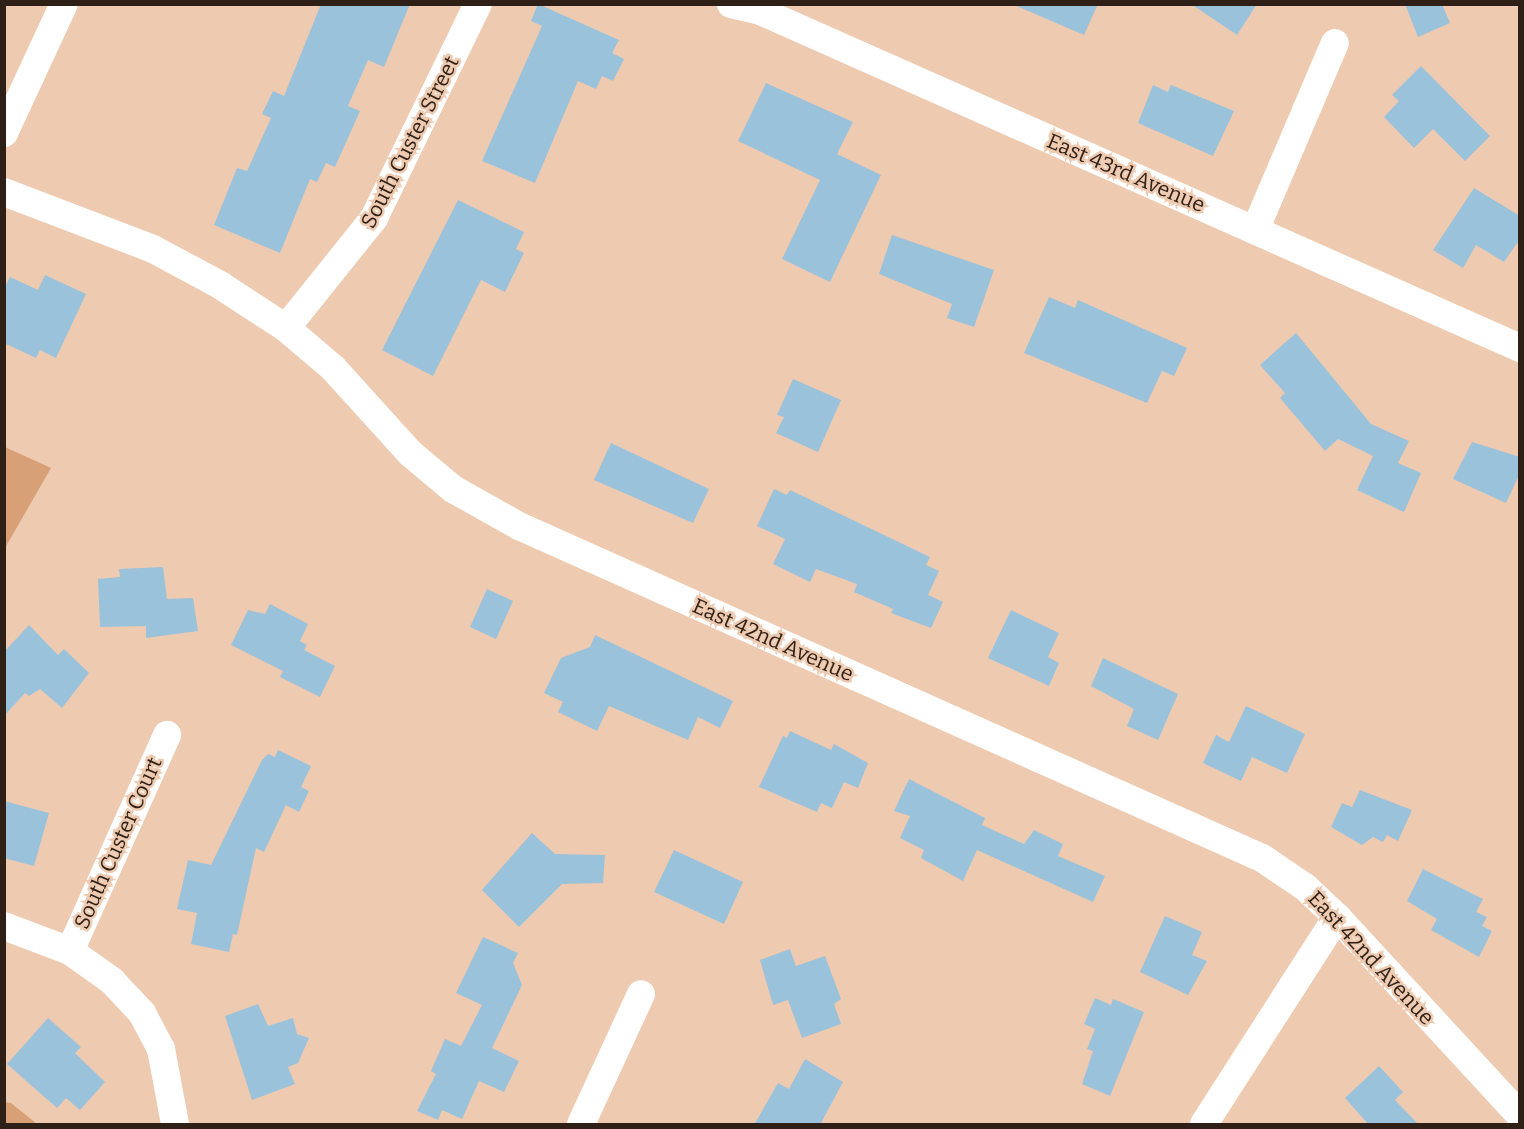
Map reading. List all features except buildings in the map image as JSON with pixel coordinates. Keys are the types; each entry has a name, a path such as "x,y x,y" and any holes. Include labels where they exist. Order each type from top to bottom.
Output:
{"street":[{"path":"4,133 64,4"},
{"name":"South Custer Street","path":"286,328 374,218 477,4"},
{"name":"East 43rd Avenue","path":"730,4 759,10 949,98 1256,228 1520,348"},
{"path":"1256,228 1335,43"},
{"name":"East 42nd Avenue","path":"4,192 153,249 286,328 333,369 410,453 453,489 509,521 1262,858 1305,887 1337,917 1520,1115"},
{"name":"South Custer Court","path":"70,951 167,735"},
{"path":"1204,1125 1337,917"},
{"path":"4,926 70,951 112,981 142,1013 161,1049 175,1125"},
{"path":"580,1125 641,994"}],"shaded area":[{"path":"5,447 51,468 5,548"},
{"path":"5,1102 11,1103 37,1124 5,1124"}]}
